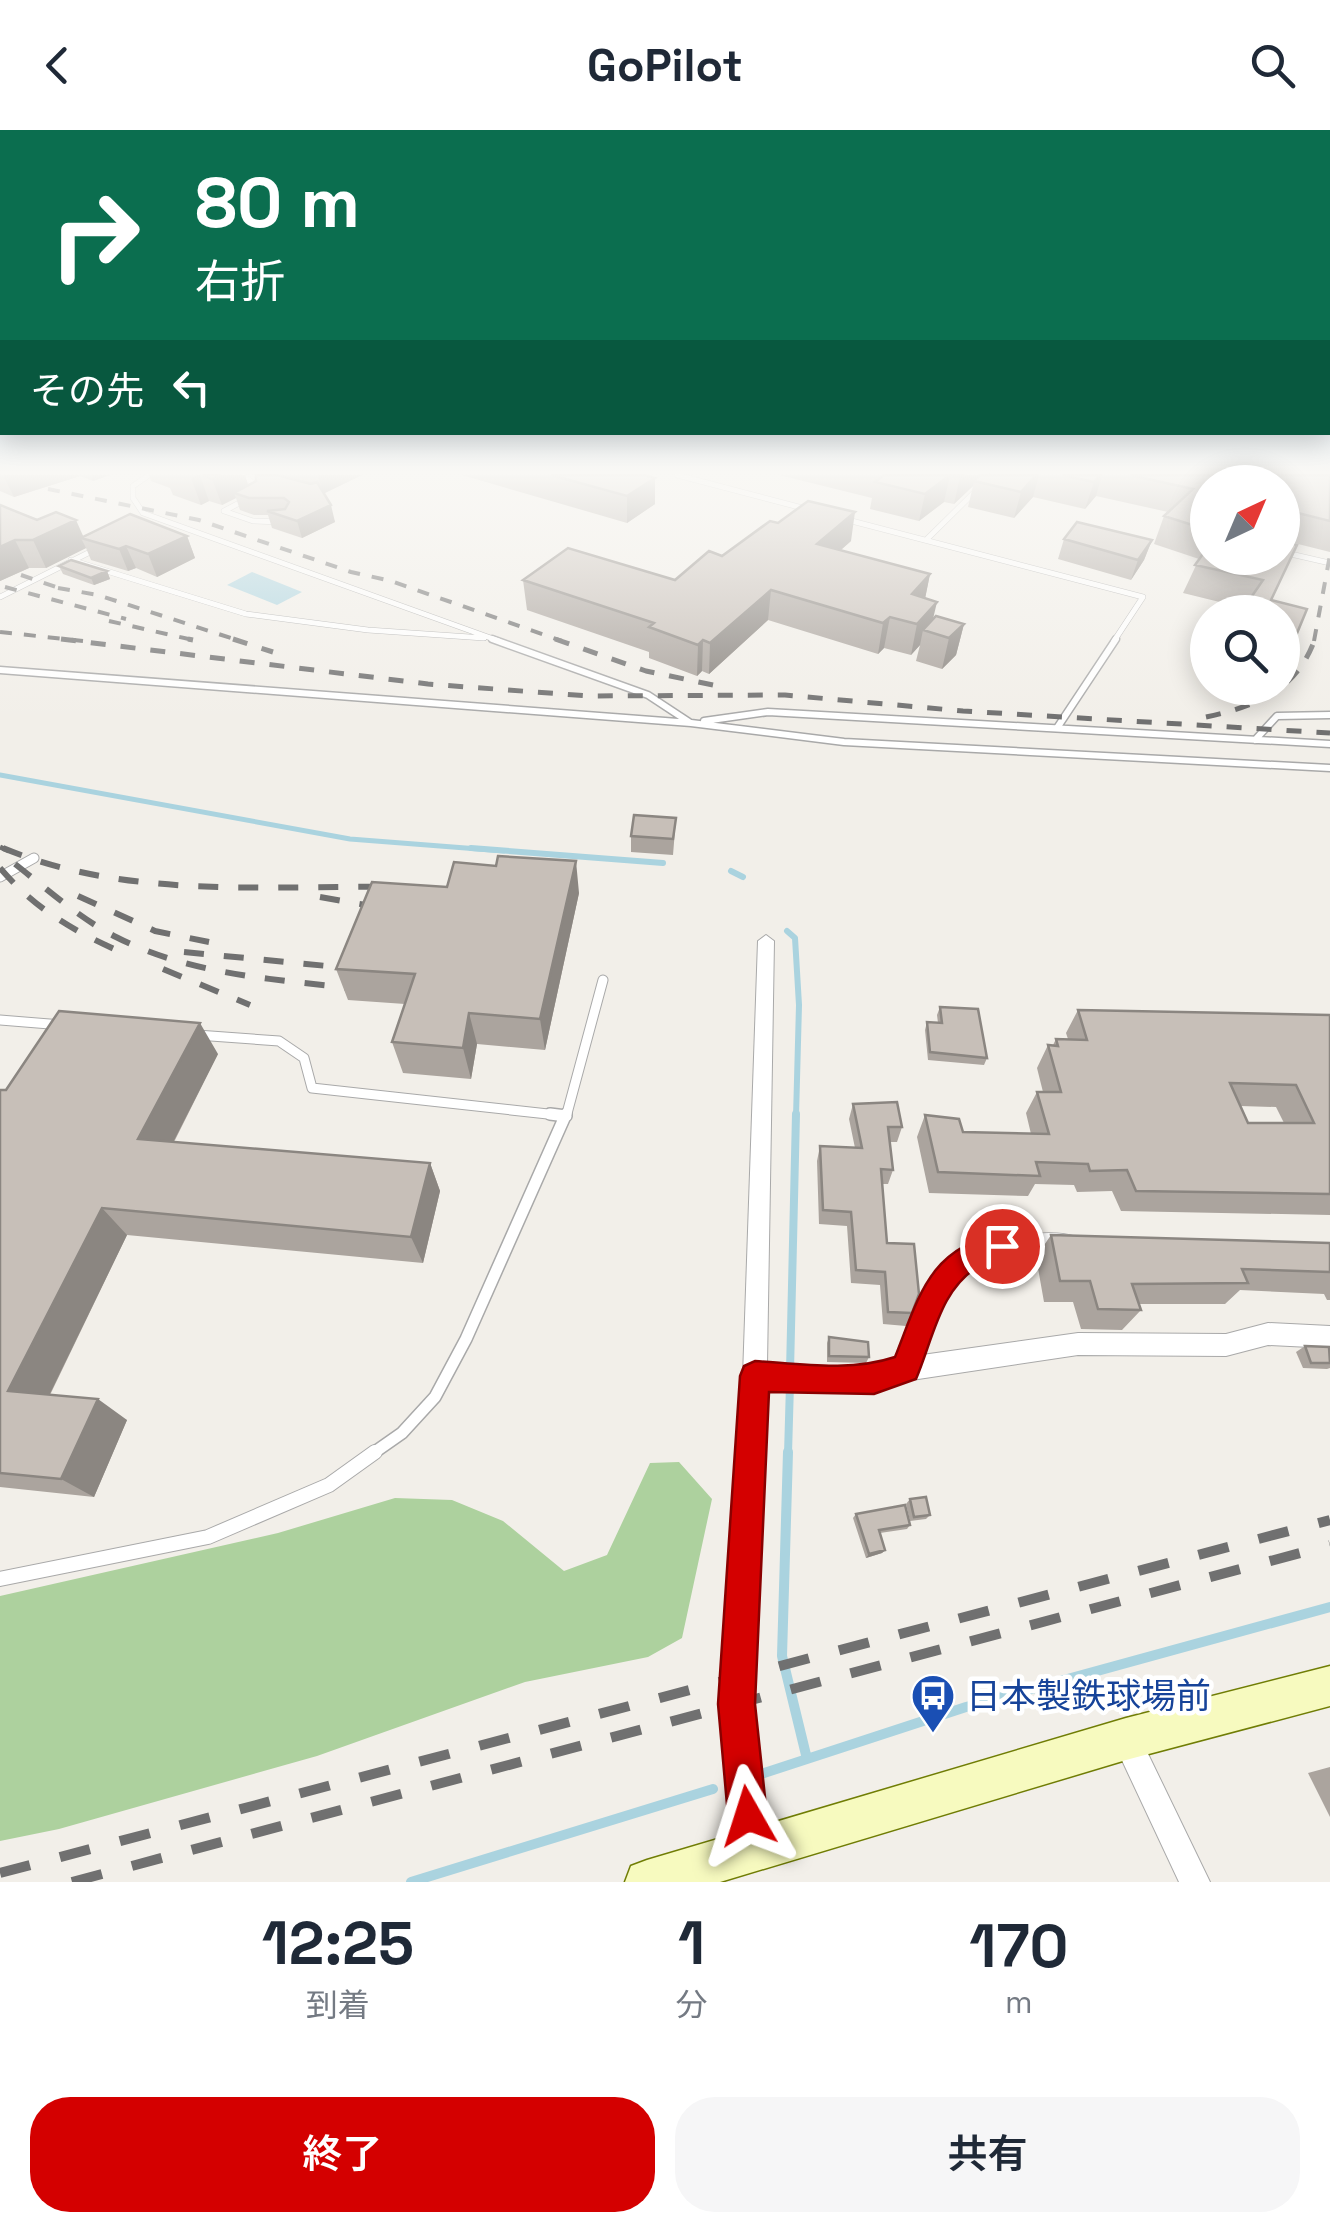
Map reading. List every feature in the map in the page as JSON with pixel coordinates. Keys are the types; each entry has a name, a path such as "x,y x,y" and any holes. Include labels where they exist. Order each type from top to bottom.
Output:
{"street":[{"path":"751,1852 736,1704 777,1378 766,941"},
{"path":"906,1369 936,1289 957,1264 980,1250 1023,1242 1094,1245"},
{"path":"777,1378 874,1379 906,1369 1078,1344 1226,1346 1268,1334 1330,1337"},
{"path":"647,1882 1126,1739 1330,1686"},
{"path":"1126,1739 1194,1882"}],"lane":[{"path":"0,597 78,557"},
{"path":"266,557 648,695 691,723 768,712 1330,744"},
{"path":"990,557 1143,597 1057,728"},
{"path":"1303,557 1330,563"},
{"path":"71,560 246,614 368,630 492,638"},
{"path":"0,670 691,723 844,742 1330,768"},
{"path":"1255,740 1277,716 1330,715"},
{"path":"0,876 34,858"},
{"path":"0,1580 208,1536 329,1485 402,1433 435,1397 466,1339 566,1116 603,980"},
{"path":"0,1020 80,1026"},
{"path":"179,1034 279,1041 304,1058 312,1088 566,1116"}],"green space":[{"path":"679,1462 712,1499 682,1638 648,1657 525,1682 317,1756 59,1829 0,1841 0,1596 278,1533 395,1498 452,1500 503,1521 564,1571 607,1555 650,1463"}],"water":[{"path":"252,572 302,592 277,605 227,585"}],"building":[{"path":"556,557 597,557 675,580 702,557 865,557 930,574 912,594 937,602 917,624 890,617 883,623 771,590 710,643 703,640 698,645 649,627 654,623 523,580"},
{"path":"71,560 107,571 91,578 59,566"},
{"path":"1240,575 1283,575 1273,595 1253,595 1263,580"},
{"path":"1300,607 1307,609 1300,626"},
{"path":"936,616 964,624 949,638 923,630"},
{"path":"634,815 676,818 673,839 631,836"},
{"path":"498,856 576,861 540,1019 469,1013 463,1048 392,1042 415,974 336,969 372,882 447,887 454,862 496,866"},
{"path":"940,1007 978,1009 987,1058 930,1052 927,1022 942,1023"},
{"path":"1078,1010 1330,1015 1330,1194 1136,1191 1127,1170 1090,1171 1088,1164 1036,1162 1040,1176 938,1172 925,1115 959,1119 963,1132 1049,1134 1037,1092 1061,1092 1048,1045 1058,1046 1056,1039 1087,1040","holes":["1230,1083 1296,1085 1314,1123 1248,1123"]},
{"path":"59,1011 200,1023 138,1139 430,1163 411,1237 102,1208 8,1391 98,1399 61,1479 0,1473 0,1090 6,1090"},
{"path":"897,1102 902,1127 888,1127 893,1170 881,1169 887,1243 914,1244 919,1294 912,1313 888,1312 885,1272 856,1270 851,1212 823,1210 820,1146 862,1148 853,1104"},
{"path":"1051,1235 1330,1243 1330,1272 1242,1269 1248,1283 1132,1284 1141,1310 1098,1309 1090,1281 1060,1281"},
{"path":"829,1337 868,1342 869,1357 829,1356"},
{"path":"1305,1346 1329,1347 1330,1363 1311,1363"},
{"path":"926,1497 930,1515 914,1517 910,1499"},
{"path":"905,1505 910,1525 879,1530 885,1550 869,1554 856,1514"}],"waterway":[{"path":"0,775 350,839 504,851"},
{"path":"471,848 663,863"},
{"path":"731,871 743,877"},
{"path":"787,931 795,938 799,1005 796,1117"},
{"path":"790,1371 796,1114"},
{"path":"788,1454 790,1384"},
{"path":"788,1452 782,1656 807,1759"},
{"path":"807,1759 966,1707 1330,1607"},
{"path":"761,1774 807,1759"},
{"path":"411,1882 713,1789"}],"railway":[{"path":"306,557 391,581 562,641"},
{"path":"1314,641 1330,557"},
{"path":"21,575 59,588"},
{"path":"5,587 126,619"},
{"path":"58,588 98,595 240,641"},
{"path":"109,621 193,640 188,639"},
{"path":"0,632 83,641"},
{"path":"61,639 428,684 588,696 785,695 963,711 1330,733"},
{"path":"233,639 273,652"},
{"path":"555,639 646,671 713,685"},
{"path":"1206,717 1257,701 1285,684 1297,672 1315,639"},
{"path":"0,847 9,851"},
{"path":"3,848 51,865 149,883 399,887"},
{"path":"15,864 89,921 143,949 230,973 350,988"},
{"path":"0,868 55,917 121,952"},
{"path":"78,896 155,931 209,942"},
{"path":"320,897 389,909"},
{"path":"184,952 358,969"},
{"path":"163,969 250,1005"},
{"path":"0,1873 1330,1520"},
{"path":"72,1882 1330,1545"}],"place":[{"name":"日本製鉄球場前","path":"933,1734"}],"route":[{"path":"748,1816 736,1704 755,1376 832,1381 874,1379 906,1369 936,1289 957,1264 980,1250 1002,1246"}]}
